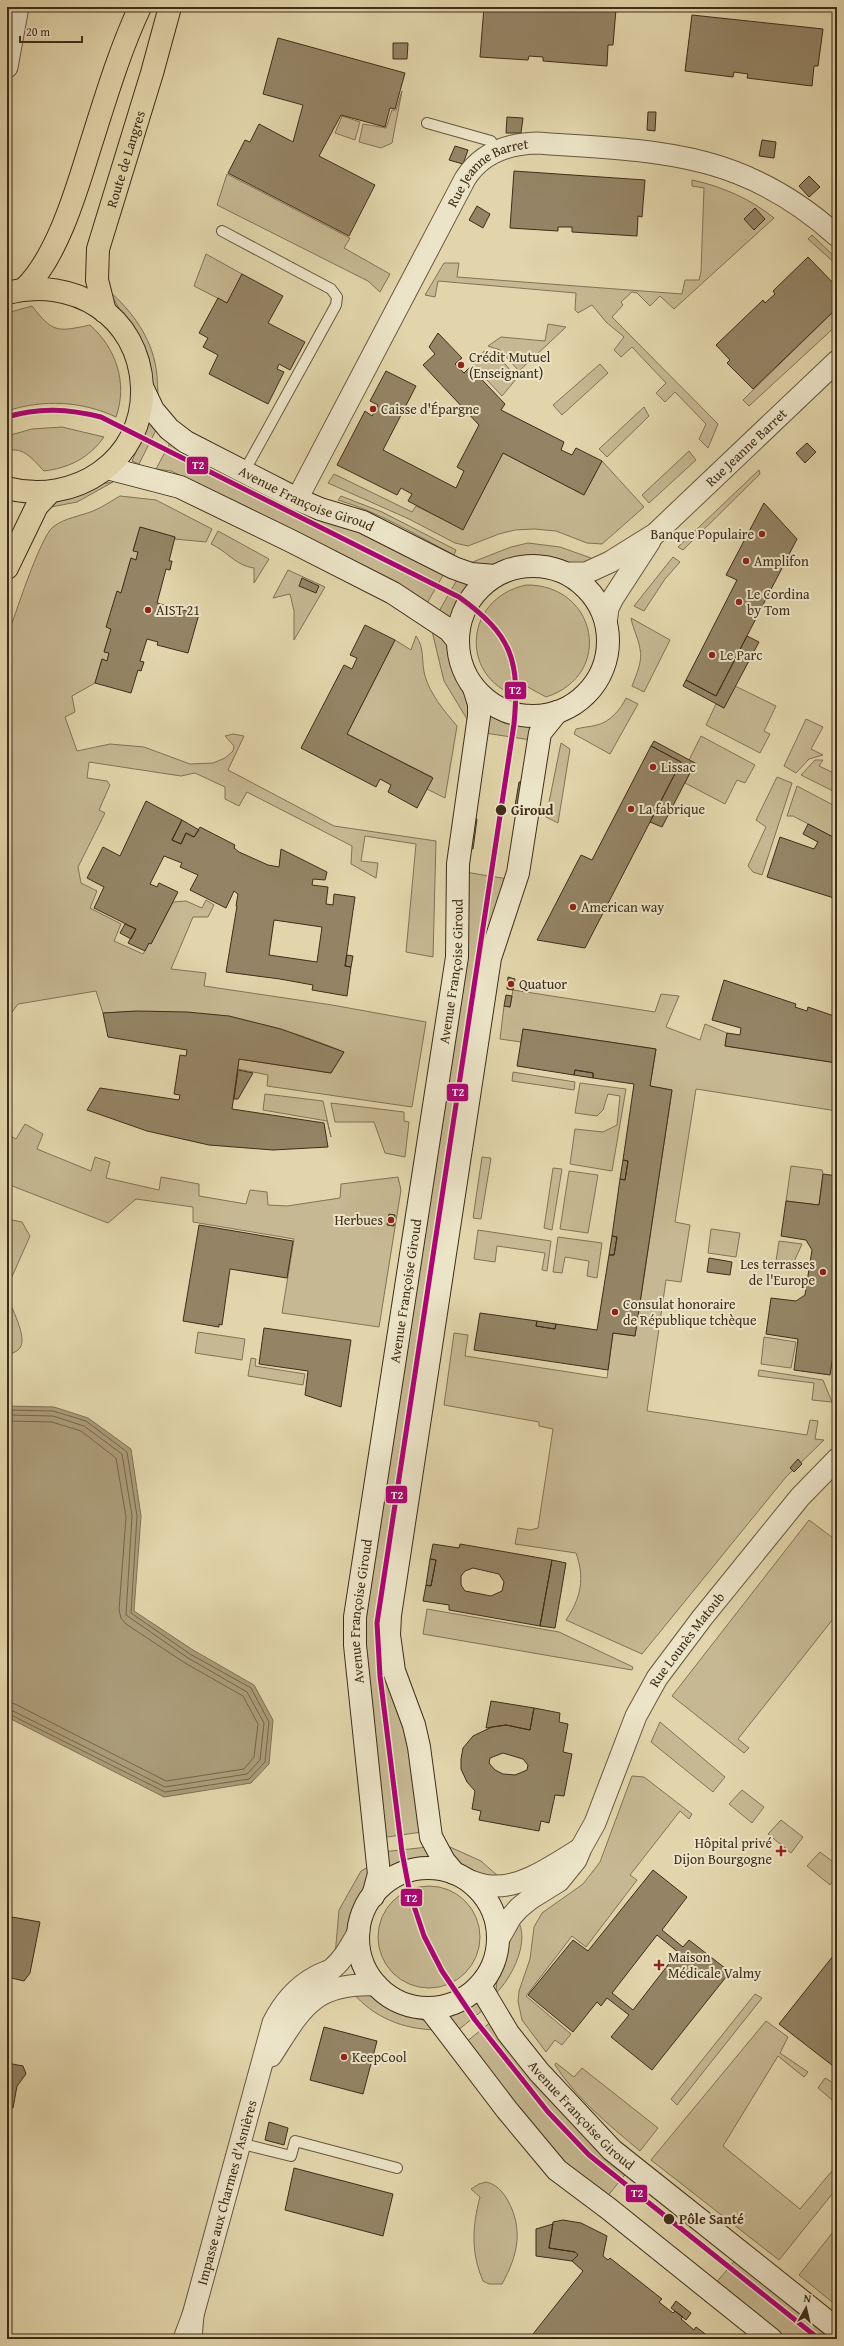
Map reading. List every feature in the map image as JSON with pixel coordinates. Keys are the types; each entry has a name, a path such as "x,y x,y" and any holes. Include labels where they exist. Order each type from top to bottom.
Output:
{"main road":[{"path":"16,291 32,282 64,222 119,58 140,7"},
{"name":"Route de Langres","path":"105,312 97,280 98,249 152,73 170,7"},
{"path":"7,488 41,494 65,490 87,482 107,468 128,442 133,433 140,411 142,387 138,360 126,335 105,312 86,299 60,290 16,291"},
{"path":"7,568 37,506 50,492"}],"street":[{"path":"7,15 15,7"},
{"path":"7,67 18,7"},
{"name":"Rue Jeanne Barret","path":"297,499 465,179 479,161 496,151 519,145 536,143 638,150 702,160 740,173 765,185 810,215 837,236"},
{"name":"Rue Jeanne Barret","path":"566,573 586,573 610,562 655,534 837,361"},
{"name":"Avenue Françoise Giroud","path":"142,387 153,410 169,429 186,442 297,499 320,509 363,522 454,568 471,574 495,576"},
{"path":"107,468 180,487 277,534 393,593 450,630 458,641"},
{"name":"Rue Jeanne Barret","path":"606,623 608,608 613,598 655,534"},
{"name":"Avenue Françoise Giroud","path":"373,1896 379,1874 355,1645 356,1617 457,957 458,864 479,716 479,704 474,688 465,674 459,658 459,627 468,603 480,588 495,576 512,569 530,566 548,567 566,573 580,582 591,593 600,607 606,623 608,645 604,667 597,680 593,687 577,702 557,712 536,716 511,713 494,705 474,688"},
{"name":"Avenue Françoise Giroud","path":"461,1877 436,1868 417,1868 398,1874 382,1885 368,1901 360,1921 358,1942 363,1964 377,1985 395,2000 408,2005 430,2009 465,1998 480,1986 492,1967 498,1940 498,1925 490,1904 477,1887 461,1877 444,1861 431,1837 419,1747 414,1725 394,1671 388,1635 490,958 518,873 540,734 547,722 557,712"},
{"name":"Rue Lounès Matoub","path":"498,1940 511,1917 519,1908 530,1899 559,1881 570,1871 580,1848 595,1823 636,1716 657,1678 702,1618 800,1497 837,1459"},
{"name":"Rue Lounès Matoub","path":"461,1877 490,1886 503,1886 530,1876 580,1848"},
{"name":"Impasse aux Charmes d'Asnières","path":"184,2339 193,2315 239,2143 262,2070 273,2023 280,2010 299,1988 331,1970 342,1960 359,1931"},
{"name":"Impasse aux Charmes d'Asnières","path":"262,2070 294,2019 310,2001 326,1992 340,1987 377,1985"},
{"name":"Avenue Françoise Giroud","path":"480,1986 508,2033 539,2072 612,2150 837,2329"},
{"path":"430,2009 507,2110 558,2170 771,2339"},
{"name":"Impasse aux Charmes d'Asnières","path":"191,2339 193,2315"}],"lane":[{"path":"427,123 491,141 496,151"},
{"path":"222,231 331,289 337,297 336,306 244,472"},
{"path":"239,2143 290,2156 295,2141 397,2168"}],"shaded area":[{"path":"402,91 392,143 381,148 359,142 363,124 386,128 392,110 396,110"},
{"path":"342,116 360,122 355,140 335,133"},
{"path":"227,174 350,238 344,248 390,274 380,292 368,281 217,205"},
{"path":"692,180 714,186 746,199 774,218 674,309 660,296 650,306 637,293 632,292 621,302 623,305 612,317 718,424 708,448 699,439 706,424 675,392 665,402 656,393 666,383 632,347 621,357 614,350 624,337 606,322 592,305 578,313 575,310 576,293 438,281 435,297 425,295 444,263 459,263 457,277 682,294 685,280 699,280 701,272 704,188 692,186"},
{"path":"812,235 837,259 837,265 808,239"},
{"path":"206,254 242,274 227,303 194,286"},
{"path":"109,291 133,316 150,346 156,368 159,401 123,315"},
{"path":"32,306 45,321 56,328 70,329 90,325 107,344 113,355 120,379 121,392 116,417 76,405 48,403 21,407 7,411 7,313"},
{"path":"837,308 837,325 749,406 743,400"},
{"path":"548,324 566,327 519,371 500,350 488,346 501,337 545,341"},
{"path":"484,351 499,357 517,378 502,396 473,365"},
{"path":"600,364 608,373 562,415 553,405"},
{"path":"644,407 649,416 607,457 599,449"},
{"path":"149,422 156,430 139,464 132,461"},
{"path":"62,427 104,437 92,451 78,461 53,470 44,471 23,452 18,450 7,451 7,436 32,429"},
{"path":"171,441 445,572 426,605 194,482 171,471 156,469"},
{"path":"689,451 696,460 649,503 642,495"},
{"path":"503,453 584,495 602,461 644,507 602,544 587,543 556,531 534,529 515,530 499,534 468,546 455,543 409,519 328,483 334,474 412,512 416,506 463,529"},
{"path":"759,470 760,474 683,550 678,547"},
{"path":"113,482 77,502 46,508 78,491"},
{"path":"120,496 156,500 212,529 206,542 175,539 175,537 140,527 133,550 138,552 136,560 131,558 121,593 117,592 107,627 111,629 104,651 109,653 107,661 102,659 95,683 72,696 75,712 65,717 77,751 110,744 144,747 190,764 213,763 225,758 233,751 234,746 225,736 233,734 244,736 228,770 334,826 436,841 433,957 406,952 416,844 365,836 361,861 378,863 376,878 351,864 352,846 247,792 239,806 225,799 225,787 195,773 181,776 89,762 87,778 107,781 110,785 99,810 105,813 78,867 81,883 97,891 90,908 121,924 114,941 143,954 149,943 151,944 173,902 186,901 202,908 206,900 214,905 208,917 193,917 171,969 206,973 204,986 332,1005 426,1022 412,1107 267,1086 268,1075 238,1069 239,1059 331,1073 344,1052 314,1040 255,1023 196,1014 166,1012 103,1013 96,991 18,1004 7,1019 7,638 41,546 53,527 67,519 88,513 104,506"},
{"path":"341,496 382,512 456,550 454,555 383,517 338,500"},
{"path":"218,531 269,559 254,583 254,568 242,564 211,544"},
{"path":"528,543 560,547 591,558 593,563 565,564 535,557 490,566 470,563 511,547"},
{"path":"673,557 680,562 665,579 644,611 634,606"},
{"path":"288,570 325,587 294,640 294,611 290,594 273,598"},
{"path":"458,578 469,583 469,585 454,615 448,618 438,613"},
{"path":"526,585 550,589 569,599 582,614 588,632 589,652 582,670 568,686 546,697 526,686 524,698 503,689 488,676 479,659 476,641 480,623 489,606 505,593"},
{"path":"631,618 670,640 644,692 632,686 639,668 641,654"},
{"path":"432,631 445,640 469,701 470,724 444,681"},
{"path":"416,636 421,645 427,683 438,702 457,726 445,798 427,789 432,777 347,734 395,640 411,650"},
{"path":"735,686 776,706 764,731 770,734 760,753 706,725 716,704 724,708"},
{"path":"626,698 638,704 610,754 574,734 576,729 597,725 611,718 618,711"},
{"path":"490,715 507,722 531,727 531,740 485,733"},
{"path":"806,719 823,727 811,749 823,755 809,759 796,773 784,766"},
{"path":"701,736 755,765 745,783 737,780 725,804 685,783 695,763 689,760"},
{"path":"561,743 570,749 558,823 546,817"},
{"path":"815,760 823,760 819,766 836,774 832,782 837,784 837,793 801,775"},
{"path":"777,777 792,783 762,875 753,872 748,866 766,827 756,820"},
{"path":"797,786 837,807 837,839 793,816 787,816"},
{"path":"465,872 508,879 385,1597 422,1832 380,1838 362,1631"},
{"path":"513,990 655,1012 661,994 679,996 666,1027 700,1040 705,1024 727,1033 725,1046 837,1063 837,1111 696,1089 675,1222 690,1225 681,1282 666,1280 647,1411 807,1435 810,1420 818,1421 815,1439 824,1440 786,1477 642,1654 566,1620 575,1604 580,1588 581,1579 579,1562 576,1553 515,1544 518,1528 530,1530 538,1528 553,1429 539,1426 539,1422 444,1405 454,1333 468,1335 465,1356 607,1378 613,1333 635,1336 672,1090 650,1086 656,1049 523,1029 521,1042 500,1039 504,1006 510,1007"},
{"path":"513,1072 575,1082 574,1090 512,1081"},
{"path":"580,1083 626,1089 612,1171 570,1164 575,1129 603,1132 617,1125 620,1096 608,1094 603,1110 597,1116 575,1113"},
{"path":"265,1094 323,1101 331,1137 327,1121 263,1110"},
{"path":"331,1103 404,1112 404,1121 409,1122 405,1157 385,1153 374,1122 335,1122"},
{"path":"25,1124 43,1134 37,1149 91,1171 95,1157 110,1162 106,1178 159,1190 161,1177 199,1184 199,1196 246,1204 250,1190 267,1192 268,1205 287,1206 340,1198 341,1184 398,1177 401,1190 379,1327 282,1313 294,1239 193,1222 193,1207 136,1199 108,1223 7,1184 7,1134 16,1139"},
{"path":"482,1157 491,1158 481,1219 473,1218"},
{"path":"791,1166 822,1170 823,1174 819,1205 786,1201"},
{"path":"553,1168 562,1169 552,1230 544,1228"},
{"path":"569,1171 598,1175 588,1233 560,1229"},
{"path":"7,1219 22,1222 30,1236 7,1288"},
{"path":"711,1229 740,1233 736,1257 708,1253"},
{"path":"478,1230 551,1241 547,1271 542,1270 545,1253 497,1246 495,1262 474,1259"},
{"path":"558,1237 602,1243 597,1278 587,1276 589,1261 565,1257 562,1273 553,1272"},
{"path":"779,1241 802,1244 793,1264 776,1261"},
{"path":"7,1294 18,1321 22,1336 22,1343 19,1349 7,1356"},
{"path":"198,1332 245,1339 242,1360 195,1353"},
{"path":"764,1337 796,1342 791,1368 761,1364"},
{"path":"251,1358 256,1359 255,1366 305,1374 303,1385 248,1376"},
{"path":"759,1370 823,1380 832,1402 812,1400 814,1383 758,1376"},
{"path":"809,1520 837,1541 837,1614 738,1739 749,1748 744,1753 672,1696"},
{"path":"427,1609 559,1632 633,1667 632,1670 423,1634"},
{"path":"660,1722 725,1777 713,1792 651,1742"},
{"path":"632,1776 644,1777 692,1814 689,1819 680,1811 630,1875 637,1880 586,1947 572,1936 526,1996 571,2034 562,2045 555,2040 546,2052 522,2020 518,2001 519,1991 530,1959 534,1927 542,1913 583,1884 600,1862"},
{"path":"742,1790 764,1807 752,1823 729,1804"},
{"path":"781,1820 803,1837 791,1853 768,1834"},
{"path":"428,1847 430,1857 388,1870 382,1852"},
{"path":"450,1847 481,1861 498,1876 482,1875 469,1870 457,1861 446,1849"},
{"path":"820,1852 837,1865 837,1875 830,1885 807,1866"},
{"path":"370,1866 368,1889 357,1904 349,1931 335,1956 339,1910 361,1871"},
{"path":"429,1886 449,1890 457,1894 465,1901 472,1909 476,1917 480,1937 476,1957 472,1965 465,1973 457,1980 449,1984 429,1988 409,1984 401,1980 393,1973 386,1965 382,1957 378,1937 382,1917 386,1909 393,1901 401,1894 409,1890"},
{"path":"517,1919 521,1928 521,1948 518,1958 508,1978 496,1993 496,1985 503,1955"},
{"path":"352,1992 369,1992 396,2009 433,2024 436,2030 412,2027 390,2020 370,2009"},
{"path":"755,1994 762,1998 677,2105 671,2099"},
{"path":"473,2002 477,2002 483,2010 457,2031 448,2015"},
{"path":"492,2021 628,2171 606,2198 563,2161 465,2043"},
{"path":"766,2021 788,2037 780,2053 808,2072 804,2077 778,2056 723,2146 800,2209 837,2165 837,2188 779,2260 651,2160"},
{"path":"556,2063 574,2077 582,2068 658,2128 640,2151 583,2100 555,2065"},
{"path":"825,2078 837,2085 837,2104 818,2088"},
{"path":"486,2182 496,2186 503,2193 516,2221 517,2242 515,2252 508,2273 502,2284 489,2284 483,2281 476,2260 474,2229 480,2197 471,2189"},
{"path":"837,2227 837,2306 799,2275"},
{"path":"738,2257 837,2339 784,2339 715,2284"}],"water":[{"path":"7,1406 54,1407 88,1418 131,1449 141,1516 134,1611 193,1650 254,1685 273,1720 269,1764 251,1783 164,1797 7,1717"}],"building":[{"path":"484,7 616,9 613,45 608,45 607,66 543,61 543,57 529,56 528,60 480,57"},
{"path":"692,15 823,29 818,66 814,66 812,86 747,78 748,74 734,72 733,77 685,71"},
{"path":"278,38 405,73 395,109 390,108 385,127 341,115 319,156 375,185 349,236 228,173 245,140 250,142 259,124 293,142 303,105 263,94"},
{"path":"393,43 408,43 407,59 393,59"},
{"path":"648,112 656,112 655,131 647,130"},
{"path":"507,117 523,118 521,133 506,133"},
{"path":"762,140 776,142 774,158 759,156"},
{"path":"455,146 468,150 463,164 449,160"},
{"path":"514,171 645,180 642,217 638,216 637,236 572,232 572,227 558,227 558,231 510,228"},
{"path":"809,176 820,187 809,197 799,186"},
{"path":"477,206 490,214 483,228 469,220"},
{"path":"755,208 765,219 754,230 744,219"},
{"path":"808,257 837,287 837,308 753,389 727,363 730,360 716,345 763,300 765,303 775,294 773,291"},
{"path":"242,274 283,296 268,323 305,342 290,370 279,364 277,369 284,372 268,404 209,374 218,355 203,347 208,338 199,333 218,298 227,303"},
{"path":"438,333 462,358 455,364 464,373 470,367 505,404 501,410 564,442 561,450 572,455 576,448 602,461 584,495 503,453 463,530 408,501 412,494 401,488 397,495 337,465 365,411 372,416 378,405 370,401 386,371 416,386 383,450 456,488 464,471 457,467 479,425 423,365 435,354 429,347"},
{"path":"807,443 816,452 805,463 796,453"},
{"path":"764,503 797,539 716,696 686,680 737,580 726,575"},
{"name":"AIST 21","path":"140,527 175,537 169,561 172,561 170,570 166,569 157,603 199,614 188,653 157,645 158,642 147,639 140,661 144,662 141,671 138,670 131,693 95,683 102,659 107,661 109,653 104,652 111,629 106,627 117,591 121,593 131,558 136,560 138,552 133,551"},
{"path":"302,578 319,586 316,593 299,586"},
{"path":"365,625 395,640 347,734 433,778 417,808 388,792 391,785 380,779 376,787 301,748 344,665 352,669 357,658 350,655"},
{"path":"747,636 759,642 724,708 683,686 686,680 716,696"},
{"path":"654,741 695,763 662,827 650,822 681,762 651,746"},
{"path":"651,746 681,762 585,948 537,940 581,855 592,860"},
{"path":"519,782 524,782 520,813 514,812"},
{"path":"146,801 182,820 172,840 181,844 186,833 194,837 200,827 235,845 234,848 239,852 268,865 279,867 281,849 327,872 325,880 313,879 312,885 328,887 326,904 333,905 334,894 355,897 345,966 351,967 347,996 312,990 313,985 226,972 238,894 234,891 226,908 190,890 198,875 180,867 182,863 164,856 150,884 157,887 159,883 178,892 151,944 149,943 145,951 128,943 136,929 94,908 104,887 87,878 103,847 120,856","holes":["274,920 322,927 317,962 269,955"]},
{"path":"472,818 477,819 473,849 468,848"},
{"path":"182,820 199,830 194,837 186,833 181,844 172,840"},
{"path":"808,824 837,839 837,896 835,895 834,898 767,877 780,837 814,849 818,842 803,834"},
{"path":"125,924 136,929 131,939 120,933"},
{"path":"347,955 353,956 351,967 345,966"},
{"name":"Quatuor","path":"508,977 515,979 513,990 507,989"},
{"path":"724,980 796,1004 795,1007 807,1011 808,1007 837,1017 837,1063 725,1046 727,1033 740,1035 741,1028 712,1020"},
{"path":"506,995 512,996 510,1007 504,1006"},
{"path":"137,1011 187,1012 229,1016 281,1029 344,1052 331,1073 239,1059 232,1109 324,1123 328,1147 273,1150 209,1145 147,1131 87,1110 100,1088 179,1100 180,1095 174,1094 180,1055 186,1056 187,1050 108,1037 103,1013"},
{"path":"523,1029 656,1049 650,1086 672,1090 635,1336 613,1333 608,1370 474,1350 480,1313 537,1321 536,1326 555,1329 556,1324 597,1330 609,1255 614,1255 617,1237 612,1236 620,1179 625,1180 628,1161 623,1160 634,1084 593,1078 593,1073 575,1070 574,1075 517,1066"},
{"path":"238,1070 253,1073 238,1099 234,1099"},
{"path":"575,1070 593,1073 593,1078 574,1075"},
{"path":"623,1160 628,1161 625,1180 620,1179"},
{"name":"Les terrasses de l'Europe","path":"823,1174 837,1176 837,1345 835,1344 830,1375 794,1370 798,1339 766,1334 771,1298 796,1301 805,1295 812,1250 806,1240 781,1236 786,1201 819,1205"},
{"name":"Herbues","path":"389,1214 395,1215 394,1226 387,1225"},
{"path":"199,1225 293,1241 287,1278 230,1269 222,1325 219,1324 219,1327 183,1321"},
{"path":"612,1236 617,1237 614,1255 609,1255"},
{"path":"709,1258 732,1262 730,1275 707,1272"},
{"path":"537,1321 556,1324 555,1329 536,1326"},
{"path":"264,1328 351,1340 341,1407 305,1395 308,1371 259,1364"},
{"path":"798,1459 802,1464 794,1472 790,1468"},
{"path":"433,1544 459,1548 460,1544 552,1560 540,1626 449,1610 449,1605 423,1601 426,1585 431,1586 436,1560 430,1559","holes":["473,1568 499,1574 504,1582 502,1591 491,1596 465,1591 461,1585 461,1576 465,1571"]},
{"path":"430,1559 436,1560 431,1586 426,1585"},
{"path":"552,1560 566,1563 555,1628 540,1626"},
{"path":"491,1701 534,1708 530,1730 506,1725 486,1728"},
{"path":"534,1708 560,1713 559,1722 568,1724 563,1752 572,1754 564,1796 555,1795 549,1823 541,1821 539,1831 479,1820 481,1811 472,1809 475,1791 467,1782 461,1769 463,1748 473,1736 492,1727 506,1725 530,1730","holes":["503,1753 523,1759 528,1765 527,1770 515,1775 503,1774 495,1770 489,1763 490,1758"]},
{"path":"653,1870 687,1897 662,1930 683,1947 689,1940 730,1972 652,2070 611,2037 629,2015 607,1998 601,2006 597,2002 573,2032 528,1995 573,1940 588,1951","holes":["657,1935 678,1952 633,2010 612,1993"]},
{"path":"12,1917 40,1922 30,1973 24,1981 7,1977 7,1945"},
{"path":"837,1951 837,2069 779,2024"},
{"path":"324,2027 377,2041 363,2094 310,2080"},
{"path":"7,2063 23,2066 26,2074 17,2086 13,2108 7,2106"},
{"path":"269,2122 288,2128 284,2145 265,2140"},
{"path":"294,2168 393,2194 383,2236 285,2210"},
{"path":"563,2220 581,2223 607,2236 603,2256 608,2260 610,2258 662,2299 659,2302 673,2313 675,2311 683,2317 681,2319 694,2330 696,2327 712,2339 529,2339 583,2271 572,2261 578,2255 575,2252 549,2248 553,2222"},
{"path":"553,2224 549,2248 575,2252 578,2255 572,2261 536,2256 536,2229"},
{"path":"676,2301 691,2313 686,2320 671,2308"}],"transit line":[{"name":"T2","path":"7,417 42,410 77,412 101,417 459,597 491,624 509,651 515,682 516,702 514,724 377,1623 380,1676 402,1852 410,1894 424,1936 442,1971 475,2020 548,2112 589,2155 819,2339"}],"place":[{"name":"Crédit Mutuel (Enseignant)","path":"461,365"},
{"name":"Caisse d'Épargne","path":"373,409"},
{"name":"Banque Populaire","path":"762,534"},
{"name":"Amplifon","path":"746,561"},
{"name":"Le Cordina by Tom","path":"739,602"},
{"name":"AIST 21","path":"148,610"},
{"name":"Le Parc","path":"712,655"},
{"name":"Lissac","path":"653,767"},
{"name":"La fabrique","path":"631,809"},
{"name":"Giroud","path":"501,810"},
{"name":"American way","path":"573,907"},
{"name":"Quatuor","path":"511,984"},
{"name":"Herbues","path":"391,1220"},
{"name":"Les terrasses de l'Europe","path":"823,1272"},
{"name":"Consulat honoraire de République tchèque","path":"615,1312"},
{"name":"Hôpital privé Dijon Bourgogne","path":"781,1851"},
{"name":"Maison Médicale Valmy","path":"659,1965"},
{"name":"KeepCool","path":"344,2057"},
{"name":"Pôle Santé","path":"669,2219"}]}
